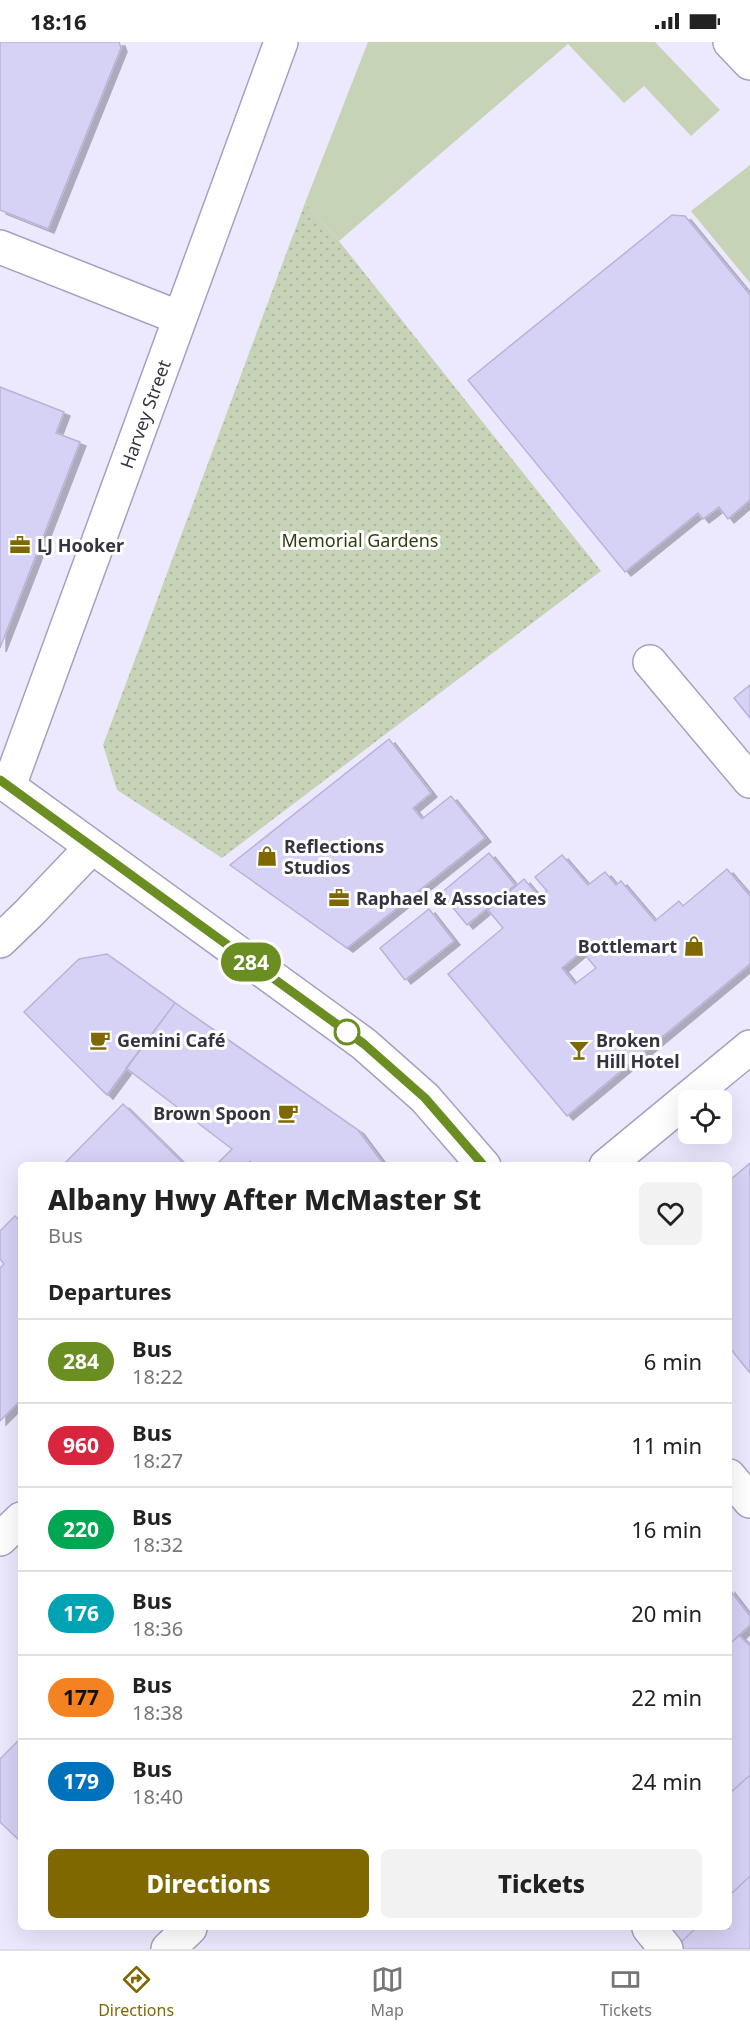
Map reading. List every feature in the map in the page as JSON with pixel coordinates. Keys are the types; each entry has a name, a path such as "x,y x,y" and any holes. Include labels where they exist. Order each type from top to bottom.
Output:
{"main road":[{"name":"Harvey Street","path":"4,783 180,318 281,42"},
{"path":"730,42 750,63"},
{"path":"0,248 180,318"},
{"path":"650,662 750,782"},
{"path":"4,783 364,1044 425,1098 481,1162"},
{"path":"0,941 91,848"},
{"path":"611,1162 750,1047"},
{"path":"732,1480 750,1501"},
{"path":"0,1539 18,1522"},
{"path":"168,1949 188,1930"},
{"path":"651,1930 666,1949"}],"green space":[{"path":"368,42 655,42 720,110 691,136 644,86 624,103 568,44 339,241 305,203"},
{"path":"750,165 750,283 691,211"},
{"name":"Memorial Gardens","path":"305,203 339,241 601,571 222,858 117,790 103,745"}],"building":[{"path":"0,42 119,42 121,48 48,229 0,210"},
{"path":"672,215 685,216 750,295 750,500 728,519 719,507 703,519 698,513 625,572 468,380"},
{"name":"LJ Hooker","path":"0,387 64,412 56,433 80,442 0,648"},
{"path":"750,685 750,718 734,698"},
{"path":"389,739 431,793 413,808 422,819 451,796 485,838 347,948 230,865"},
{"path":"489,853 515,885 467,925 441,893"},
{"name":"Broken Hill Hotel","path":"562,855 588,885 605,872 616,885 621,881 655,921 679,901 683,906 727,869 750,896 750,964 567,1116 448,974 503,928 488,910 524,879 540,898 547,891 535,877","holes":["582,951 596,968 575,984 562,968"]},
{"path":"429,909 454,941 405,980 380,948"},
{"name":"Gemini Café","path":"107,954 175,1003 107,1095 24,1012 79,959"},
{"path":"175,1003 358,1130 382,1162 219,1162 232,1149 126,1068"},
{"path":"123,1104 182,1162 66,1162"},
{"path":"750,1163 750,1373 732,1351 732,1178"},
{"path":"15,1216 18,1219 18,1403 0,1421 0,1268 4,1264 0,1259 0,1231"},
{"path":"732,1593 750,1616 750,1625 732,1642"},
{"path":"739,1635 750,1646 750,1775 732,1791 732,1642"},
{"path":"18,1741 18,1839 0,1822 0,1759"},
{"path":"750,1775 750,1876 732,1893 732,1791"},
{"path":"750,1876 750,1949 683,1949 679,1944 694,1930 732,1930 732,1893"},
{"path":"668,1930 694,1930 679,1944"}],"bus line":[{"name":"284","path":"0,780 364,1044 425,1098 481,1162"}],"place":[{"name":"LJ Hooker","path":"20,545"},
{"name":"Reflections Studios","path":"267,856"},
{"name":"Raphael & Associates","path":"339,898"},
{"name":"Bottlemart","path":"694,946"},
{"name":"Gemini Café","path":"100,1040"},
{"name":"Broken Hill Hotel","path":"579,1050"},
{"name":"Brown Spoon","path":"288,1113"}]}
